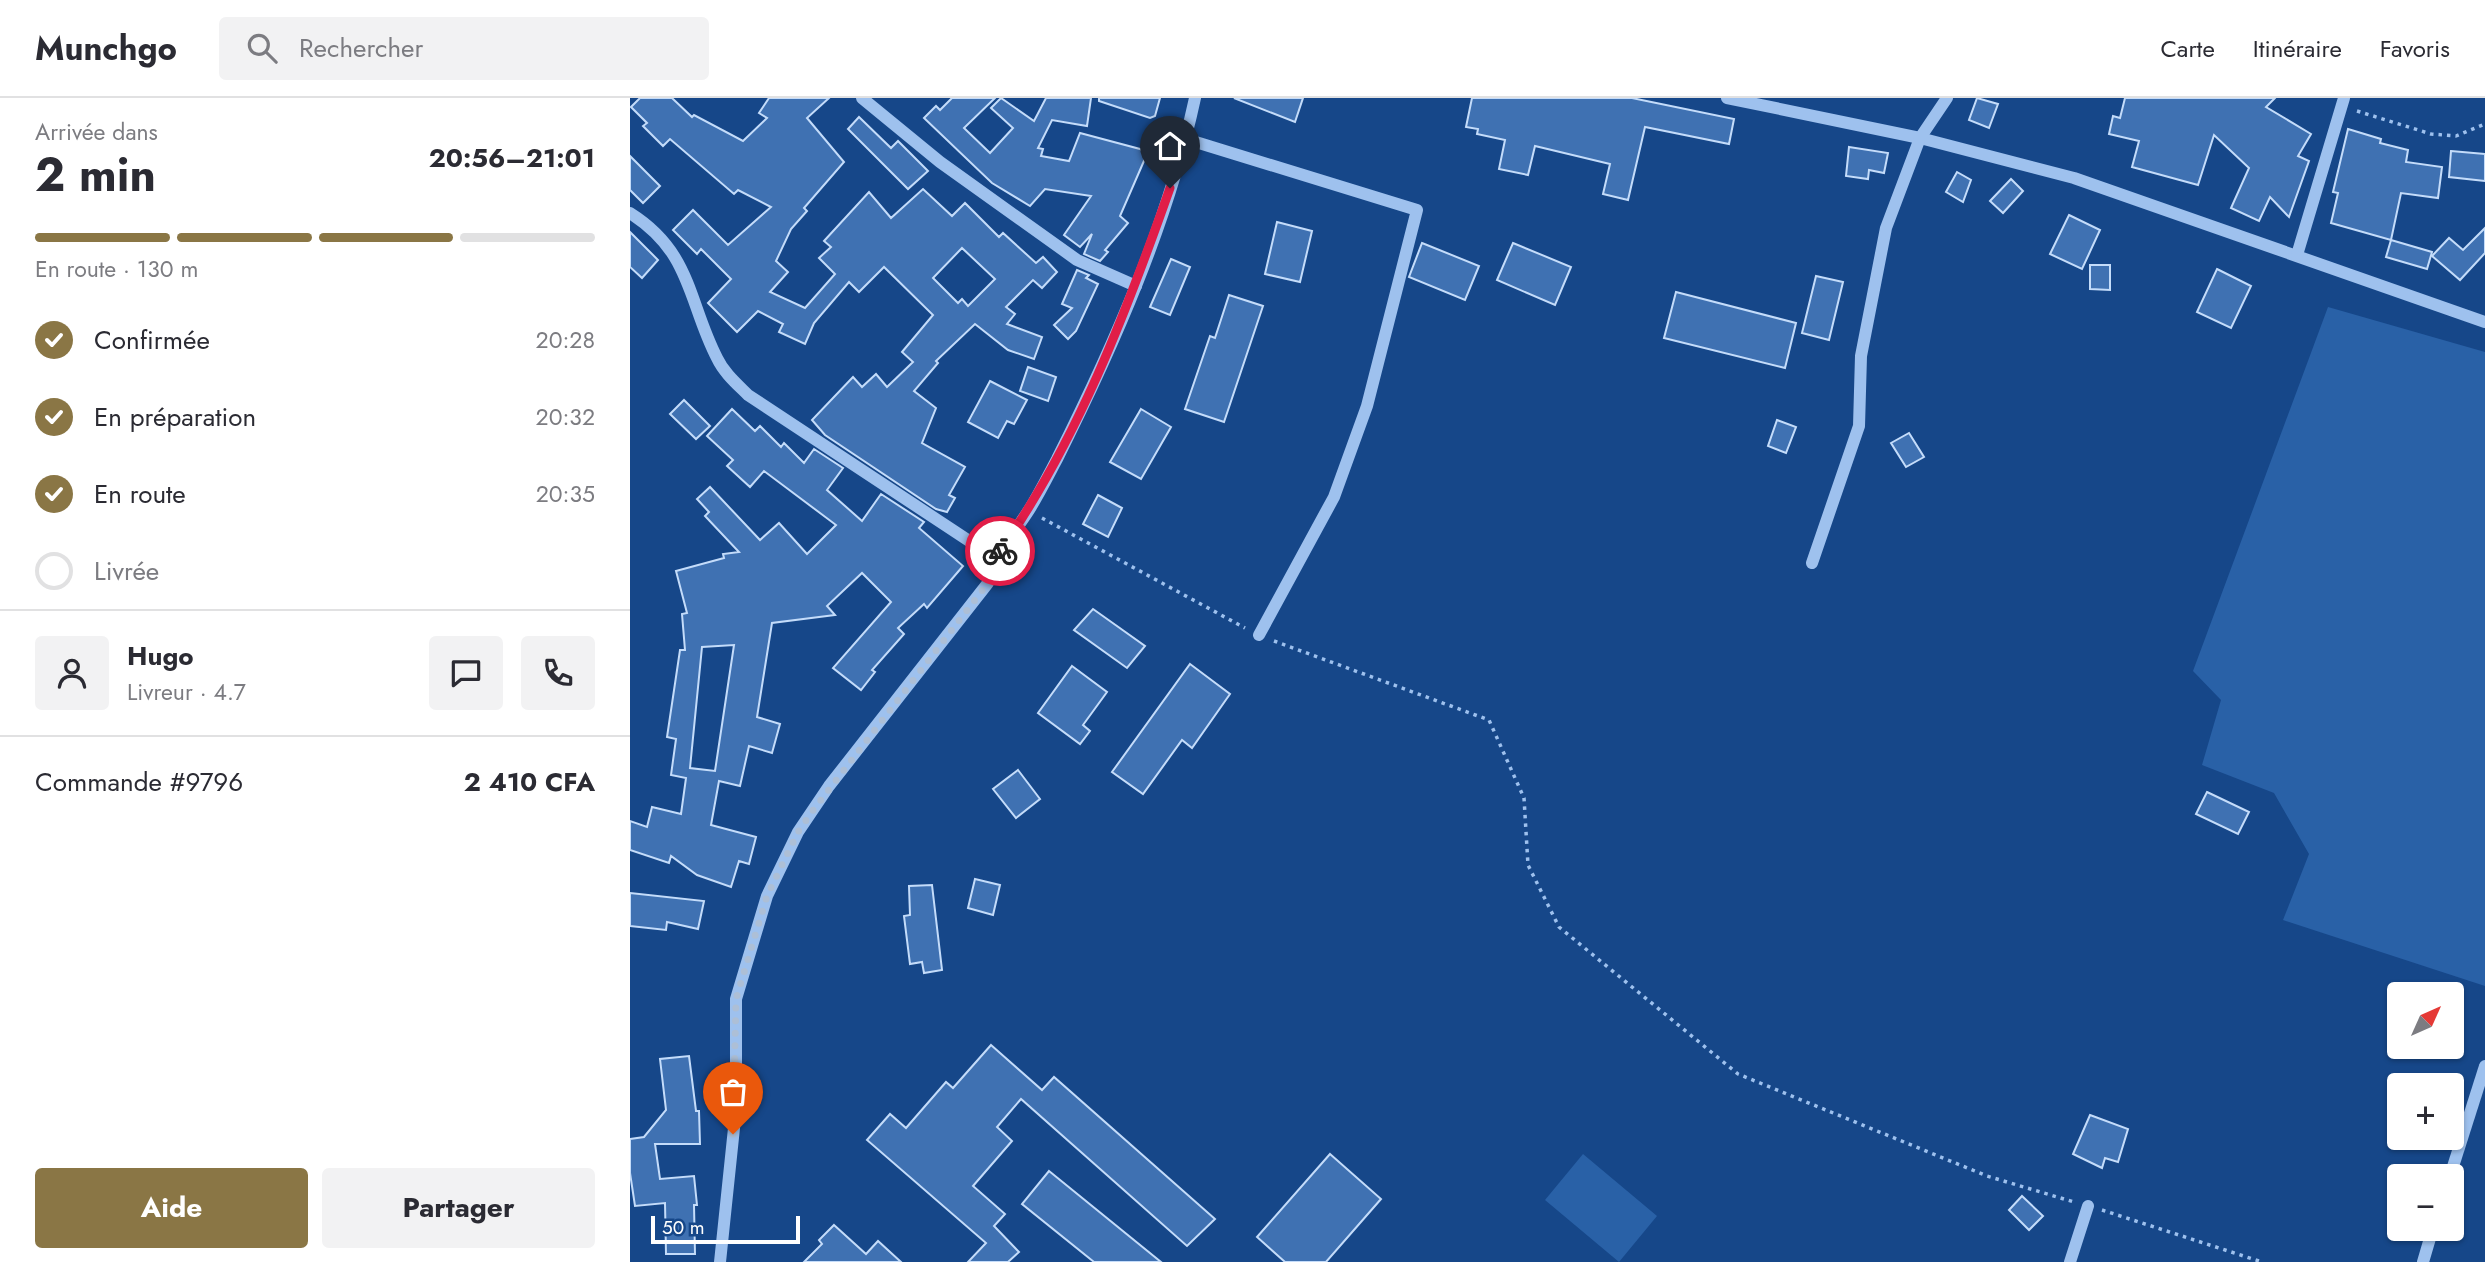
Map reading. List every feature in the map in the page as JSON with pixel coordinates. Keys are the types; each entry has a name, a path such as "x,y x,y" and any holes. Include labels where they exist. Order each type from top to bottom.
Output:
{"street":[{"path":"862,98 940,162 1077,260 1136,286"},
{"path":"720,1262 736,1109 736,999 767,896 798,832 821,797 988,583 995,558 1028,511 1066,439 1136,286 1186,139 1195,98"},
{"path":"1727,98 1763,102 1920,138 2074,178 2485,323"},
{"path":"1812,563 1859,426 1861,356 1886,228 1920,138 1947,98"},
{"path":"2297,255 2343,102"},
{"path":"1186,139 1417,210 1367,406 1334,497 1259,635"},
{"path":"630,213 667,244 688,280 717,359 748,395 995,558"},
{"path":"2454,1164 2485,1066"},
{"path":"2070,1262 2088,1206"},
{"path":"2423,1262 2429,1241"}],"path":[{"path":"2343,102 2431,134 2456,136 2485,124"},
{"path":"1028,511 1259,635 1489,720 1524,798 1528,865 1559,927 1738,1074 1987,1176 2262,1262"}],"shaded area":[{"path":"2328,307 2485,352 2485,986 2283,920 2309,854 2274,793 2202,765 2221,700 2193,671"},
{"path":"1583,1154 1657,1216 1619,1262 1545,1200"}],"building":[{"path":"640,98 672,98 692,117 694,115 743,141 767,118 759,113 769,98 829,98 807,118 844,162 804,208 807,211 791,229 776,261 788,272 770,292 805,308 835,274 819,258 831,247 824,241 869,192 891,218 923,189 952,216 965,203 999,237 1003,233 1036,263 1043,257 1057,272 1042,288 1033,280 1006,307 1015,314 1007,324 1042,337 1034,359 1008,350 975,324 936,361 938,363 914,391 936,408 922,443 965,467 949,495 955,498 947,512 936,509 825,435 812,420 853,377 862,387 876,374 887,387 913,362 902,352 933,315 884,267 859,292 849,282 814,323 805,344 779,332 783,324 758,311 737,332 708,303 731,279 701,249 697,254 673,230 693,210 728,245 771,207 738,190 734,194 670,139 663,146 643,126 647,123 631,107","holes":["962,248 995,279 968,306 962,299 958,303 933,278"]},
{"path":"952,98 995,98 964,128 990,153 1013,128 991,108 1001,98 1034,121 1046,98 1091,98 1087,126 1052,120 1038,148 1043,149 1041,156 1069,161 1080,133 1140,149 1147,154 1120,216 1128,223 1105,250 1108,252 1100,261 1084,254 1092,234 1080,247 1064,235 1091,196 1045,189 1030,206 992,183 924,118 936,106 940,110"},
{"path":"1099,98 1160,98 1155,116 1150,118 1099,101"},
{"path":"1234,98 1303,98 1295,122"},
{"path":"1472,98 1632,98 1734,119 1729,144 1645,127 1628,200 1603,194 1610,164 1535,146 1528,175 1499,169 1505,140 1477,134 1478,129 1466,127"},
{"path":"1977,98 1998,104 1989,128 1969,120"},
{"path":"2125,98 2275,98 2266,107 2311,134 2298,156 2309,161 2289,217 2270,197 2259,221 2231,208 2249,168 2214,135 2198,185 2132,167 2139,141 2109,134 2113,116 2120,118"},
{"path":"859,117 891,148 898,141 928,171 908,189 848,129"},
{"path":"2348,129 2381,139 2380,143 2408,150 2406,162 2442,167 2438,198 2401,193 2391,240 2331,223 2338,193 2333,192"},
{"path":"1849,147 1888,153 1884,173 1869,170 1868,179 1846,176"},
{"path":"2451,151 2485,154 2485,181 2449,177"},
{"path":"630,156 660,186 643,203 630,190"},
{"path":"1957,172 1971,180 1963,202 1946,192"},
{"path":"2011,179 2023,191 2003,213 1990,201"},
{"path":"2069,215 2100,230 2082,269 2050,254"},
{"path":"1277,222 1312,231 1300,282 1265,274"},
{"path":"2485,228 2485,253 2460,280 2432,256 2449,238 2463,250"},
{"path":"630,232 658,260 642,278 630,267"},
{"path":"2391,240 2432,252 2427,269 2386,257"},
{"path":"1422,243 1479,266 1465,300 1409,277"},
{"path":"1513,243 1571,267 1555,305 1497,280"},
{"path":"1171,259 1190,267 1170,315 1150,307"},
{"path":"2090,265 2110,265 2110,290 2090,289"},
{"path":"2217,269 2251,286 2231,328 2197,312"},
{"path":"1077,270 1089,275 1086,278 1098,284 1076,331 1068,339 1054,325 1072,308 1062,304"},
{"path":"1816,276 1843,282 1829,340 1802,333"},
{"path":"1676,292 1796,323 1785,368 1664,338"},
{"path":"1229,295 1263,306 1224,422 1185,409 1210,336 1215,338"},
{"path":"1028,367 1056,377 1048,401 1020,391"},
{"path":"990,381 1027,400 1014,424 1007,421 998,438 968,422"},
{"path":"684,400 710,426 696,439 670,414"},
{"path":"732,409 755,431 760,426 781,447 784,443 804,463 814,449 843,468 827,490 862,521 881,494 924,522 919,528 963,566 927,608 924,604 898,628 904,634 872,670 875,672 861,690 833,668 891,602 862,573 827,606 835,615 772,623 757,717 780,724 772,753 749,746 740,786 719,781 711,825 756,837 749,864 739,861 731,887 697,875 671,856 669,863 630,850 630,821 647,827 652,807 681,814 686,778 671,775 676,739 667,737 680,650 685,650 682,614 687,613 676,571 724,558 723,554 739,552 705,516 709,512 697,499 710,487 760,540 779,523 807,554 836,525 764,471 750,487 727,466 733,460 707,436","holes":["734,645 715,771 690,768 702,647"]},
{"path":"1141,409 1171,427 1141,479 1110,462"},
{"path":"1777,420 1796,427 1786,453 1768,446"},
{"path":"1909,433 1924,457 1906,467 1891,443"},
{"path":"1098,495 1122,508 1108,537 1083,524"},
{"path":"1093,609 1145,646 1127,668 1074,630"},
{"path":"1190,664 1230,694 1192,748 1182,740 1143,794 1112,772"},
{"path":"1072,666 1107,692 1083,725 1090,731 1080,744 1038,713"},
{"path":"1018,770 1040,799 1016,818 993,789"},
{"path":"2207,792 2249,812 2238,834 2196,814"},
{"path":"975,879 1000,885 993,915 968,908"},
{"path":"932,885 942,970 924,973 922,962 910,964 904,916 910,915 909,886"},
{"path":"630,893 704,901 698,929 667,922 666,930 630,926"},
{"path":"991,1045 1042,1090 1054,1077 1215,1219 1187,1246 1021,1099 997,1127 1012,1141 973,1186 1005,1214 994,1226 1019,1252 1008,1262 968,1262 986,1243 867,1140 890,1114 906,1128 946,1082 953,1088"},
{"path":"689,1056 696,1111 699,1111 700,1144 655,1144 660,1179 694,1176 697,1205 694,1205 695,1254 666,1254 665,1203 635,1206 630,1173 630,1139 644,1137 666,1110 660,1059"},
{"path":"2090,1115 2128,1129 2118,1162 2105,1158 2102,1168 2073,1154"},
{"path":"1330,1154 1381,1199 1326,1262 1285,1262 1257,1237"},
{"path":"1049,1171 1161,1262 1094,1262 1022,1204"},
{"path":"2022,1196 2043,1216 2029,1230 2009,1210"},
{"path":"834,1225 866,1254 878,1241 901,1262 804,1262 822,1244 819,1240"}],"way so far":[{"path":"733,1134 736,1109 736,999 767,896 798,832 829,786 988,583 995,558 1000,551"}],"route":[{"path":"1000,551 1028,511 1082,407 1136,286 1170,188"}]}
